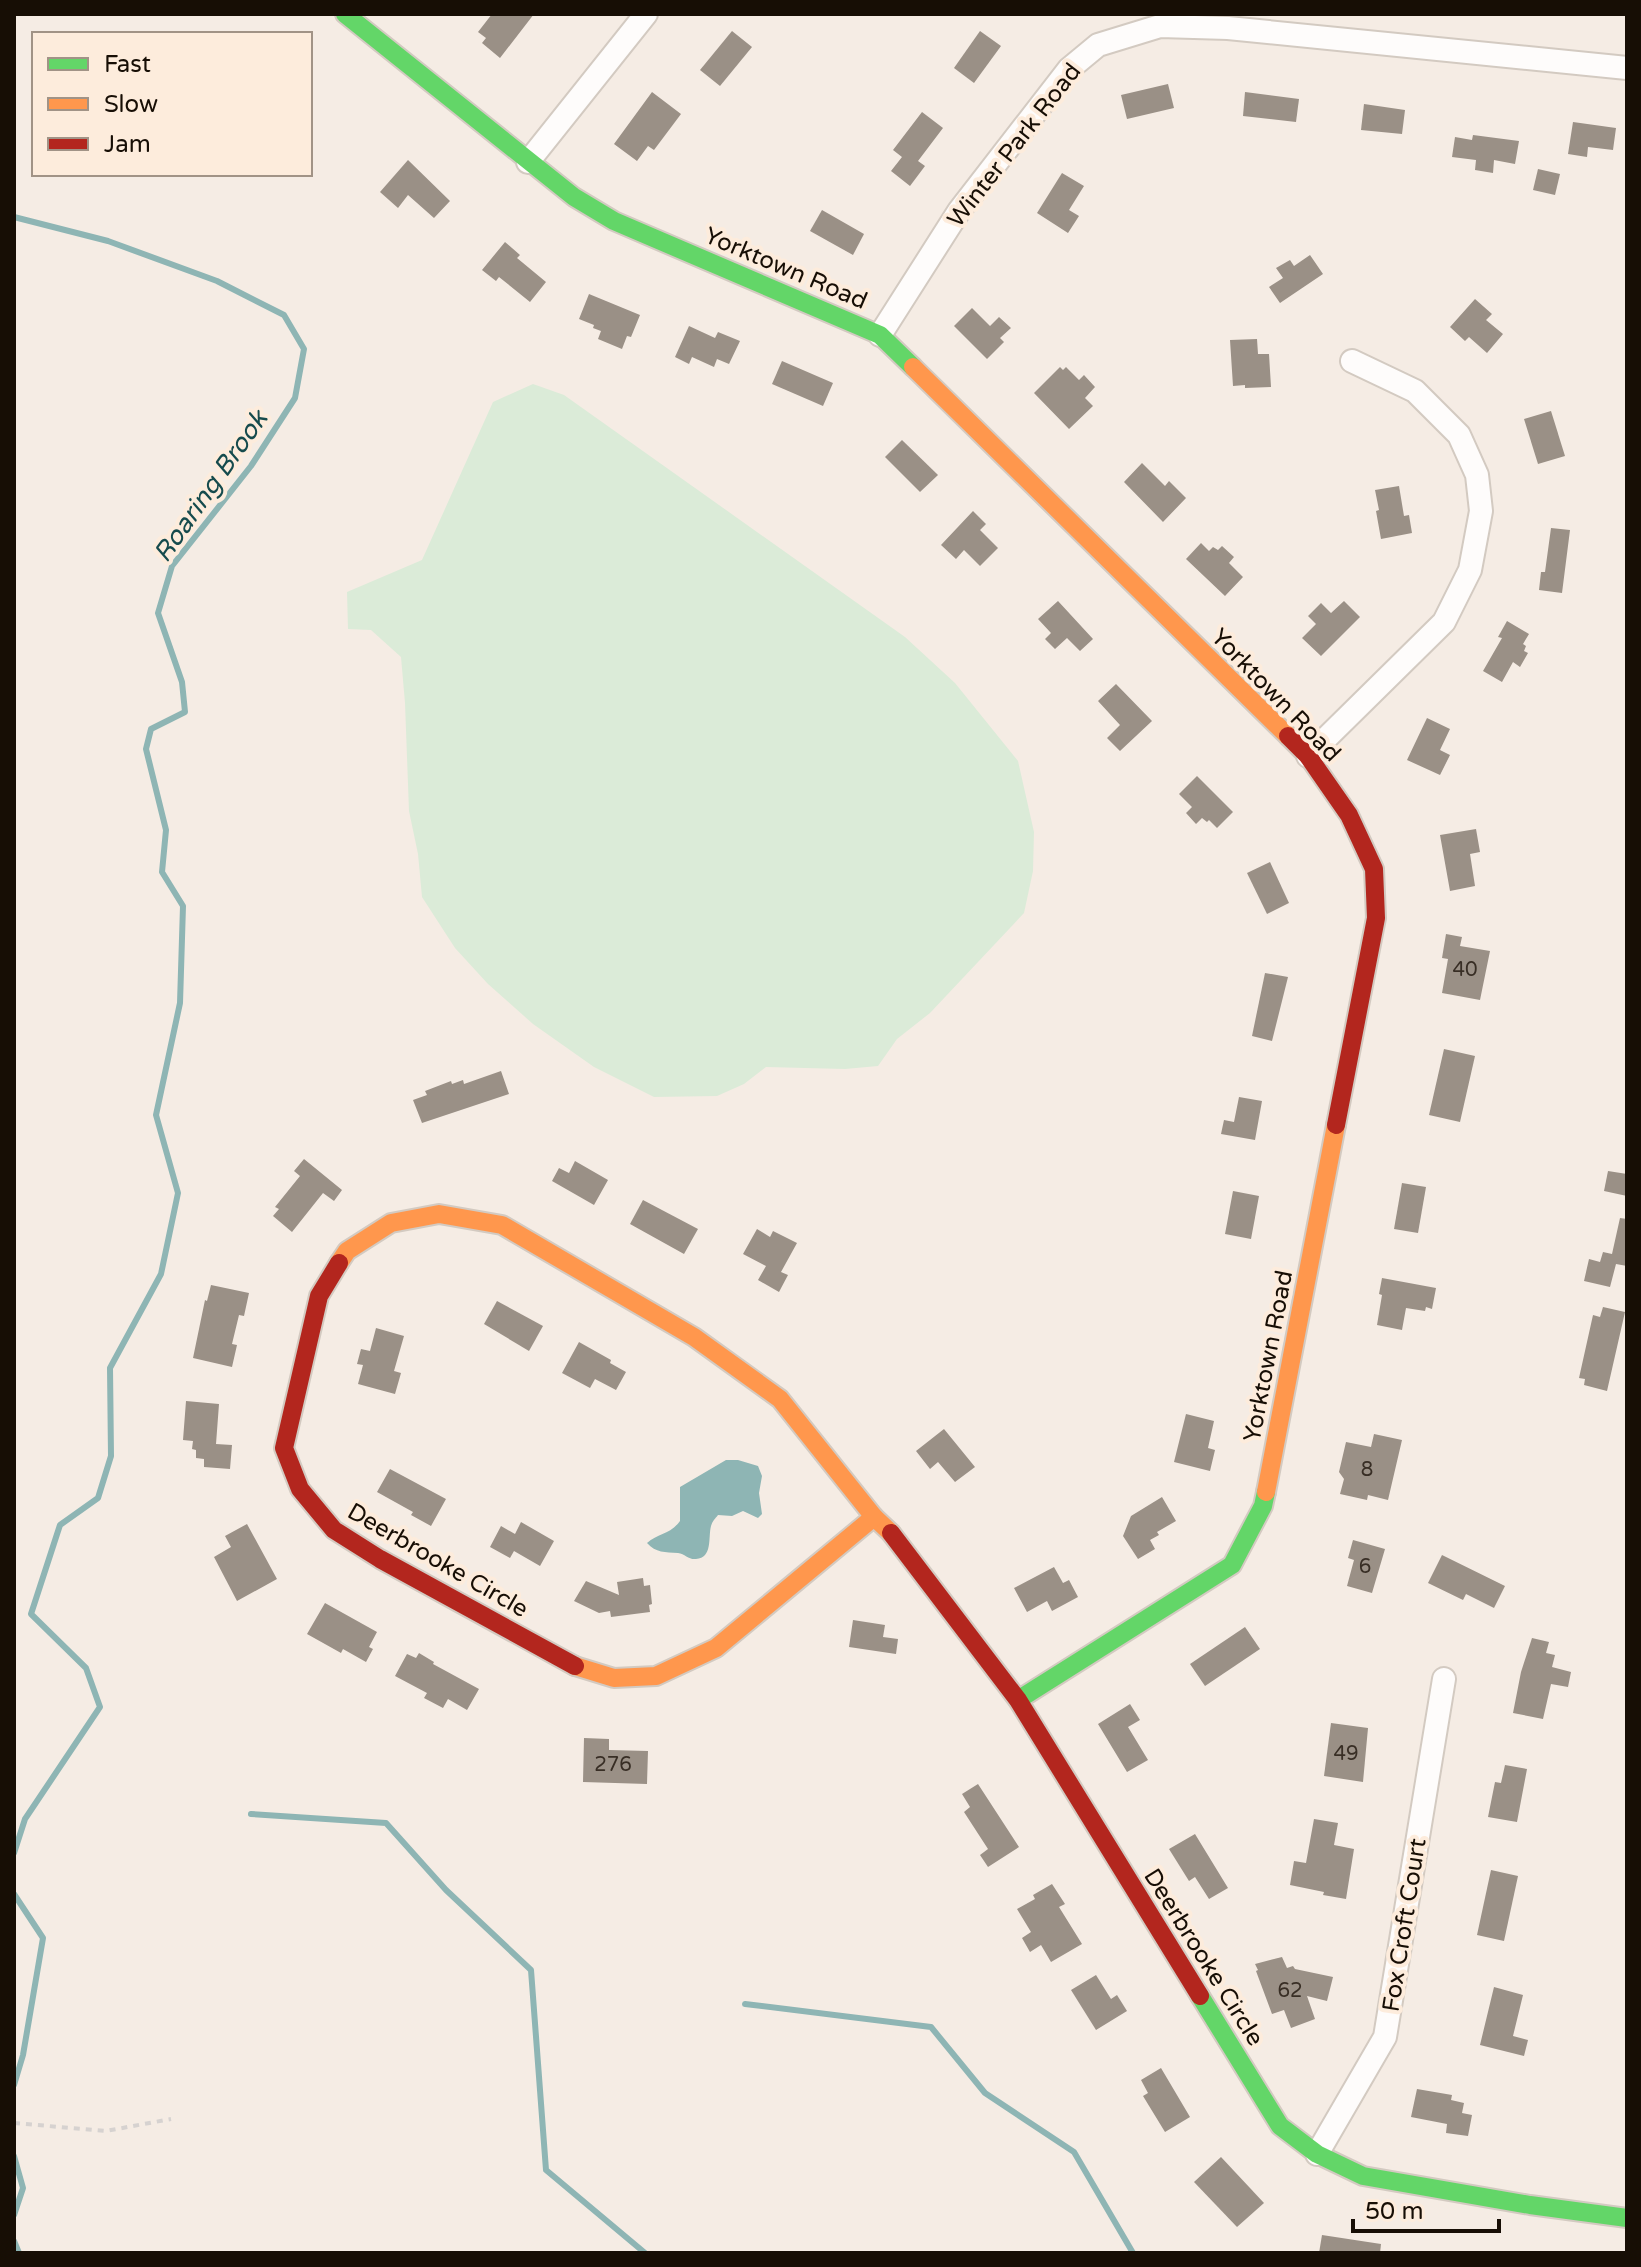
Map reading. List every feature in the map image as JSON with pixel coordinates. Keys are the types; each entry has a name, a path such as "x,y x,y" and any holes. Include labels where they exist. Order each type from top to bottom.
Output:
{"street":[{"name":"Yorktown Road","path":"345,14 574,197 614,221 880,335 1308,756 1349,815 1374,869 1376,918 1263,1506 1232,1565 1018,1700"},
{"path":"528,162 646,14"},
{"name":"Winter Park Road","path":"880,335 959,211 1069,69 1098,45 1160,26 1229,21 1627,68"},
{"path":"1308,756 1444,622 1470,570 1481,511 1477,475 1459,435 1415,391 1352,361"},
{"name":"Deerbrooke Circle","path":"874,1517 716,1648 656,1676 614,1678 576,1667 380,1559 334,1530 300,1489 284,1448 319,1296 347,1251 391,1223 439,1214 502,1225 694,1337 780,1399 874,1517 890,1532 1018,1700 1280,2126 1317,2154 1363,2176 1530,2205 1627,2218"},
{"name":"Fox Croft Court","path":"1317,2154 1385,2037 1444,1679"}],"path":[{"path":"14,2123 106,2131 171,2119"}],"green space":[{"path":"533,384 564,395 905,637 955,683 1018,761 1034,832 1033,871 1024,913 930,1013 897,1039 878,1066 845,1069 766,1067 744,1084 717,1096 654,1097 594,1067 533,1024 488,984 455,948 422,897 418,854 409,811 401,657 371,630 348,629 347,592 422,560 493,402"}],"water":[{"path":"726,1460 758,1466 762,1476 759,1493 762,1514 758,1518 743,1511 732,1516 718,1515 711,1526 709,1546 701,1558 691,1559 650,1546 647,1543 680,1521 680,1487"}],"building":[{"path":"492,14 534,14 500,58 482,43 486,38 478,32"},
{"path":"732,31 752,47 720,86 700,70"},
{"path":"980,31 1001,46 974,83 954,68"},
{"path":"1168,84 1174,108 1127,119 1121,95"},
{"path":"652,92 681,114 654,150 648,146 637,161 614,144"},
{"path":"1245,92 1299,99 1296,122 1243,116"},
{"path":"1364,104 1405,110 1402,134 1361,130"},
{"path":"922,112 943,128 918,161 925,166 910,186 891,171 902,157 893,150"},
{"path":"1573,122 1616,128 1613,150 1588,147 1587,157 1568,154"},
{"path":"1473,135 1519,141 1515,164 1494,160 1493,173 1475,170 1476,160 1452,157 1455,137 1472,140"},
{"path":"408,160 450,201 434,218 408,195 398,208 380,192"},
{"path":"1538,169 1560,174 1555,195 1533,190"},
{"path":"1062,173 1084,186 1069,210 1079,216 1068,233 1037,213"},
{"path":"822,210 864,234 853,255 810,231"},
{"path":"505,242 520,255 517,258 546,282 530,302 499,277 496,281 482,270"},
{"path":"1310,255 1323,274 1280,303 1269,287 1283,278 1276,268 1290,260 1294,266"},
{"path":"589,294 640,315 622,349 598,339 601,331 579,319"},
{"path":"1475,299 1492,314 1486,320 1503,334 1487,353 1469,337 1465,341 1450,327"},
{"path":"972,308 990,326 999,317 1011,328 1000,338 1004,342 987,359 954,326"},
{"path":"689,326 715,338 718,332 740,341 729,364 717,359 714,367 692,357 689,364 675,357"},
{"path":"1257,339 1258,354 1269,354 1271,387 1233,386 1230,340"},
{"path":"782,361 833,383 823,406 772,384"},
{"path":"1060,367 1063,370 1066,367 1079,380 1084,375 1095,387 1085,398 1093,406 1069,429 1034,393"},
{"path":"1551,411 1565,456 1538,464 1524,419"},
{"path":"902,440 938,475 920,492 885,457"},
{"path":"1142,463 1165,486 1169,481 1186,498 1163,522 1124,482"},
{"path":"1399,486 1404,516 1409,515 1412,533 1381,539 1375,490"},
{"path":"973,511 986,524 980,530 998,548 980,566 964,550 956,559 941,545"},
{"path":"1551,528 1570,530 1562,593 1539,590 1541,572 1545,572"},
{"path":"1201,543 1209,551 1222,546 1234,557 1229,563 1243,577 1225,596 1186,559"},
{"path":"1058,601 1093,639 1080,651 1067,638 1055,649 1045,639 1051,633 1038,619"},
{"path":"1344,601 1360,617 1321,656 1302,638 1316,624 1308,616 1321,603 1331,613"},
{"path":"1507,621 1529,634 1523,644 1526,646 1524,651 1528,653 1520,667 1513,662 1502,682 1483,671 1502,638 1498,637"},
{"path":"1116,684 1152,721 1120,751 1107,738 1120,725 1098,701"},
{"path":"1427,718 1450,729 1440,750 1450,755 1440,775 1407,760"},
{"path":"1197,776 1233,812 1217,828 1202,818 1196,824 1186,813 1192,807 1179,794"},
{"path":"1476,829 1480,852 1470,854 1475,886 1450,891 1440,835"},
{"path":"1270,862 1289,903 1267,914 1247,873"},
{"path":"1446,934 1462,937 1460,946 1490,951 1480,1000 1442,993 1448,959 1442,958"},
{"path":"1265,973 1288,977 1272,1041 1252,1036"},
{"path":"1444,1049 1475,1056 1460,1122 1429,1115"},
{"path":"501,1071 509,1094 422,1123 413,1100 427,1095 425,1091 451,1081 452,1084 463,1080 464,1084"},
{"path":"1239,1097 1262,1101 1255,1140 1221,1134 1224,1120 1234,1122"},
{"path":"304,1159 342,1190 334,1201 323,1193 292,1232 273,1216 279,1209 275,1207 300,1176 294,1171"},
{"path":"575,1161 608,1180 594,1205 552,1181 559,1168 569,1173"},
{"path":"1608,1171 1627,1174 1627,1196 1604,1191"},
{"path":"1402,1183 1426,1187 1418,1233 1394,1229"},
{"path":"1233,1191 1259,1196 1251,1239 1225,1234"},
{"path":"643,1200 698,1229 684,1254 630,1224"},
{"path":"1620,1218 1627,1219 1627,1266 1616,1264 1610,1287 1584,1281 1589,1259 1600,1262 1603,1252 1612,1254"},
{"path":"757,1229 770,1237 773,1231 797,1243 781,1272 788,1275 779,1292 758,1280 766,1266 743,1254"},
{"path":"1382,1278 1436,1288 1432,1309 1406,1308 1402,1330 1377,1325"},
{"path":"211,1285 249,1293 244,1316 239,1315 232,1344 237,1345 232,1367 193,1358"},
{"path":"497,1301 543,1326 529,1351 484,1324"},
{"path":"1603,1307 1625,1312 1607,1391 1584,1385 1585,1379 1579,1378 1593,1315 1600,1317"},
{"path":"376,1328 404,1336 394,1371 401,1373 395,1394 358,1384 363,1365 357,1364 361,1349 370,1351"},
{"path":"579,1342 626,1372 616,1390 595,1379 590,1388 562,1373"},
{"path":"186,1401 219,1404 216,1444 232,1445 230,1469 204,1467 204,1459 196,1458 196,1450 192,1449 193,1441 183,1440"},
{"path":"1186,1414 1214,1421 1208,1448 1215,1450 1210,1471 1174,1462"},
{"path":"944,1429 975,1467 955,1482 938,1462 930,1469 916,1451"},
{"path":"1374,1434 1402,1440 1388,1500 1368,1495 1367,1500 1340,1494 1344,1479 1339,1472 1346,1442 1371,1447"},
{"path":"390,1469 446,1499 431,1526 377,1492"},
{"path":"1162,1497 1176,1521 1157,1532 1159,1535 1150,1540 1155,1549 1138,1559 1123,1536 1131,1516"},
{"path":"521,1522 554,1541 540,1566 514,1551 510,1558 490,1547 501,1526 515,1534"},
{"path":"247,1524 277,1579 237,1601 214,1557 231,1547 225,1536"},
{"path":"1353,1540 1385,1549 1372,1593 1347,1586 1354,1560 1348,1558"},
{"path":"1442,1555 1505,1586 1494,1608 1466,1594 1463,1600 1428,1583"},
{"path":"1054,1567 1063,1583 1069,1580 1078,1597 1052,1611 1047,1601 1027,1612 1014,1588"},
{"path":"643,1578 644,1586 650,1585 650,1612 611,1617 610,1611 599,1613 574,1601 586,1581 619,1595 617,1582"},
{"path":"325,1603 377,1632 366,1662 343,1649 341,1653 307,1634"},
{"path":"853,1620 885,1625 883,1637 898,1639 896,1654 849,1647"},
{"path":"1245,1627 1260,1649 1205,1686 1190,1664"},
{"path":"1532,1638 1549,1642 1546,1653 1555,1655 1552,1667 1571,1672 1568,1687 1551,1684 1543,1719 1513,1713"},
{"path":"419,1653 479,1689 467,1710 448,1699 443,1708 424,1698 427,1693 395,1676 407,1654 416,1658"},
{"path":"1130,1704 1140,1720 1128,1727 1148,1760 1127,1772 1098,1724"},
{"path":"1331,1723 1368,1728 1363,1782 1324,1776"},
{"path":"584,1738 609,1739 609,1750 648,1751 647,1784 583,1782"},
{"path":"1505,1765 1527,1769 1517,1822 1488,1817 1495,1782 1501,1783"},
{"path":"978,1784 1019,1847 988,1867 980,1855 988,1849 964,1812 970,1807 962,1794"},
{"path":"1314,1819 1338,1823 1334,1845 1354,1849 1346,1899 1290,1885 1294,1861 1306,1863"},
{"path":"1195,1834 1228,1888 1209,1899 1195,1877 1189,1881 1169,1849"},
{"path":"1491,1870 1518,1876 1504,1941 1477,1935"},
{"path":"1052,1884 1065,1904 1059,1907 1082,1944 1051,1962 1041,1945 1030,1952 1022,1938 1031,1932 1017,1909"},
{"path":"1282,1957 1287,1968 1293,1966 1333,1977 1327,2001 1307,1996 1315,2019 1291,2028 1284,2010 1272,2014 1255,1964"},
{"path":"1096,1975 1111,1999 1117,1995 1127,2011 1096,2030 1071,1990"},
{"path":"1494,1987 1523,1995 1513,2036 1528,2040 1524,2056 1480,2045"},
{"path":"1161,2068 1190,2117 1165,2132 1143,2096 1148,2093 1141,2080"},
{"path":"1417,2089 1452,2095 1451,2100 1464,2103 1462,2113 1472,2115 1468,2136 1446,2133 1447,2124 1411,2117"},
{"path":"1221,2157 1264,2203 1237,2227 1194,2182"},
{"path":"1322,2235 1381,2244 1380,2253 1319,2253"}],"waterway":[{"name":"Roaring Brook","path":"14,217 108,241 217,281 284,315 304,349 295,398 251,466 172,566 158,613 182,682 185,712 151,729 146,749 166,830 162,872 183,906 180,1003 156,1115 178,1193 161,1274 110,1368 111,1456 98,1498 60,1525 31,1614 86,1668 100,1707 25,1819 14,1853"},
{"path":"251,1814 386,1823 446,1890 531,1970 546,2170 645,2253"},
{"name":"Roaring Brook","path":"14,1894 43,1938 23,2055 14,2085"},
{"path":"745,2004 931,2027 985,2093 1074,2152 1133,2253"},
{"name":"Roaring Brook","path":"14,2156 23,2188 14,2215"},
{"name":"Roaring Brook","path":"14,2241 19,2253"}],"traffic: fast":[{"path":"345,14 574,197 614,221 880,335 913,367"},
{"path":"1018,1700 1232,1565 1263,1506 1266,1492"},
{"path":"1200,1996 1280,2126 1317,2154 1363,2176 1530,2205 1627,2218"}],"traffic: slow":[{"path":"913,367 1288,736"},
{"path":"1266,1492 1336,1125"},
{"path":"339,1263 347,1251 391,1223 439,1214 502,1225 694,1337 780,1399 874,1517 891,1533"},
{"path":"575,1666 614,1678 656,1676 716,1648 874,1517"}],"traffic: jam":[{"path":"1288,736 1308,756 1349,815 1374,869 1376,918 1336,1125"},
{"path":"339,1263 319,1296 284,1448 300,1489 334,1530 380,1559 575,1666"},
{"path":"891,1533 1018,1700 1200,1996"}]}
